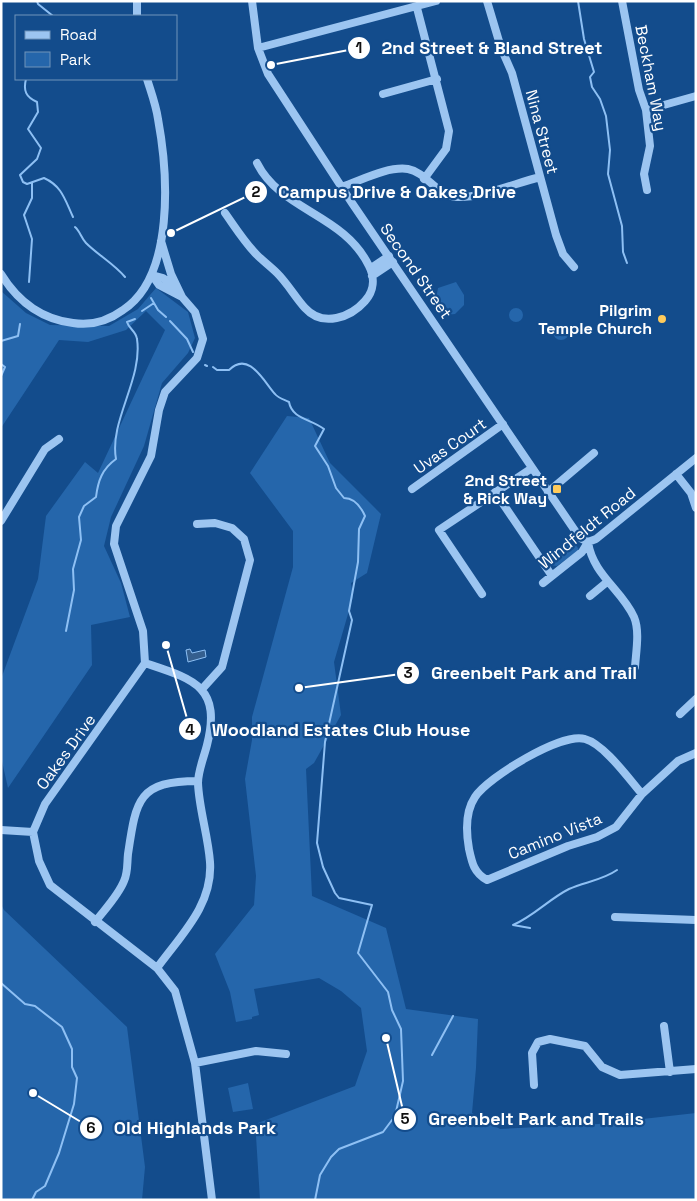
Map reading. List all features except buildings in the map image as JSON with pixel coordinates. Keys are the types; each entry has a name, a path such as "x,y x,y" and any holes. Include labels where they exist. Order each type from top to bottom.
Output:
{"street":[{"path":"137,1 137,15"},
{"name":"Second Street","path":"252,1 258,48 268,74 341,187 548,492 580,538 588,542"},
{"path":"258,48 417,8 436,1"},
{"name":"Nina Street","path":"488,1 501,48 512,73 563,254 574,267"},
{"name":"Beckham Way","path":"622,1 639,90 646,110 650,146 644,174 647,190"},
{"path":"417,8 449,131 446,149 424,178"},
{"path":"384,94 437,79"},
{"path":"1,274 8,285 35,311 53,319 84,325 102,322 131,305 144,292 152,275 161,241 163,162 158,118 147,80"},
{"path":"646,110 696,96"},
{"path":"225,213 256,254 277,273 307,310 325,318 344,317 358,308 369,297 374,286 371,272 365,259 338,228 320,215 292,201 265,178 257,163"},
{"path":"341,187 390,170 408,169 424,178 443,193 457,197 474,195 540,177"},
{"path":"157,968 202,906 210,886 210,861 198,781 211,729 211,710 202,688 184,676 145,663 143,631 114,544 116,526 151,456 159,410 165,392 197,358 203,339 195,312 177,288 161,241"},
{"path":"371,272 391,259"},
{"path":"152,275 163,278 177,288"},
{"path":"152,275 159,285 182,297"},
{"name":"Uvas Court","path":"412,489 503,424"},
{"path":"1,521 45,449 58,439"},
{"path":"548,492 594,453"},
{"name":"Windfeldt Road","path":"543,583 582,552 588,542 596,539 696,458"},
{"path":"482,594 439,530 532,468"},
{"path":"676,474 691,493 696,508"},
{"path":"495,492 552,576"},
{"path":"197,524 215,523 232,528 244,539 250,560 222,667 202,688"},
{"path":"588,542 589,553 634,616 637,629 635,667"},
{"path":"590,596 608,582"},
{"name":"Oakes Drive","path":"33,832 45,804 145,663"},
{"path":"680,714 696,699"},
{"name":"Camino Vista","path":"642,794 604,751 586,739 572,737 513,765 485,784 473,799 465,829 472,861 478,875 487,880 568,846 597,837 616,827 642,794 678,761 696,753"},
{"path":"95,922 125,880 132,832 139,802 151,789 161,784 182,780 198,781"},
{"path":"1,830 33,832 39,861 50,885 95,922 157,968 174,991 195,1063 212,1200"},
{"path":"615,917 696,920"},
{"path":"664,1026 670,1072"},
{"path":"534,1085 532,1054 538,1042 550,1040 585,1046 602,1067 620,1075 696,1070"},
{"path":"195,1063 256,1051 286,1054"}],"green space":[{"path":"456,282 464,295 464,305 455,314 446,315 435,304 438,288"},
{"path":"156,288 188,312 195,338 188,353 162,383 144,446 111,517 104,546 121,583 130,617 91,625 92,665 8,788 1,757 1,679 38,579 46,516 85,462 98,473 165,330 146,311 126,330 88,342 59,340 1,428 1,291 26,313 50,325 109,326 138,309"},
{"path":"513,308 519,308 523,315 519,322 513,322 509,318 509,312"},
{"path":"561,324 569,332 561,340 553,332"},
{"path":"287,416 309,418 330,463 381,514 367,573 351,583 353,597 334,662 341,715 314,763 306,769 312,896 386,928 406,1009 478,1019 472,1113 500,1129 598,1124 696,1113 696,1200 260,1200 256,1136 258,1123 355,1086 367,1051 361,1008 341,991 319,978 254,989 259,1015 252,1017 252,1019 236,1022 230,992 215,954 254,905 256,876 245,779 252,740 252,717 293,567 293,531 250,473"},
{"path":"574,541 579,550 557,566 549,565 546,560"},
{"path":"1,904 4,910 127,1027 145,1167 142,1200 1,1200"},
{"path":"248,1083 253,1109 233,1112 228,1088"}],"shaded area":[{"path":"190,649 192,653 205,650 206,657 188,662 186,650"}],"waterway":[{"path":"37,1 52,15"},
{"path":"578,1 584,39 594,72 590,77 592,87 600,99 606,116 610,150 608,174 622,226 623,252 627,263"},
{"path":"26,80 26,93 37,102 38,112 28,129 41,148 37,159 20,175 23,182 27,184 44,178 50,181 59,189 73,217"},
{"path":"29,282 32,239 24,215 32,198 32,183"},
{"path":"75,227 86,243 125,277"},
{"path":"151,298 158,310 166,317"},
{"path":"142,311 154,303"},
{"path":"66,631 74,590 73,569 81,540 79,517 84,506 96,497 101,476 116,459 117,430 131,385 138,354 136,336 127,322 135,319"},
{"path":"170,321 187,339 193,352"},
{"path":"1,341 18,336 20,324"},
{"path":"1,364 5,367 1,376"},
{"path":"213,367 217,370 229,370 236,365 243,364 249,366 261,376 276,395 289,402 294,412 324,429 315,446 328,466 336,488 344,498 348,498 357,504 365,516 359,529 358,562 349,611 352,620 325,742 317,843 323,867 339,898 372,905 358,953 388,992 392,1010 401,1029 403,1081 395,1116 383,1132 339,1149 331,1157 320,1175 315,1200"},
{"path":"530,928 513,925 569,889 606,876 617,870"},
{"path":"1,983 25,1004 35,1006 62,1027 72,1049 72,1067 77,1078 74,1104 59,1153 45,1186 36,1192 32,1200"},
{"path":"432,1055 453,1016"}],"place":[{"name":"2nd Street & Bland Street","path":"271,65"},
{"name":"Campus Drive & Oakes Drive","path":"171,233"},
{"name":"Pilgrim Temple Church","path":"662,319"},
{"name":"2nd Street & Rick Way","path":"557,489"},
{"name":"Woodland Estates Club House","path":"166,645"},
{"name":"Greenbelt Park and Trail","path":"299,688"},
{"name":"Greenbelt Park and Trails","path":"386,1038"},
{"name":"Old Highlands Park","path":"33,1093"}]}
